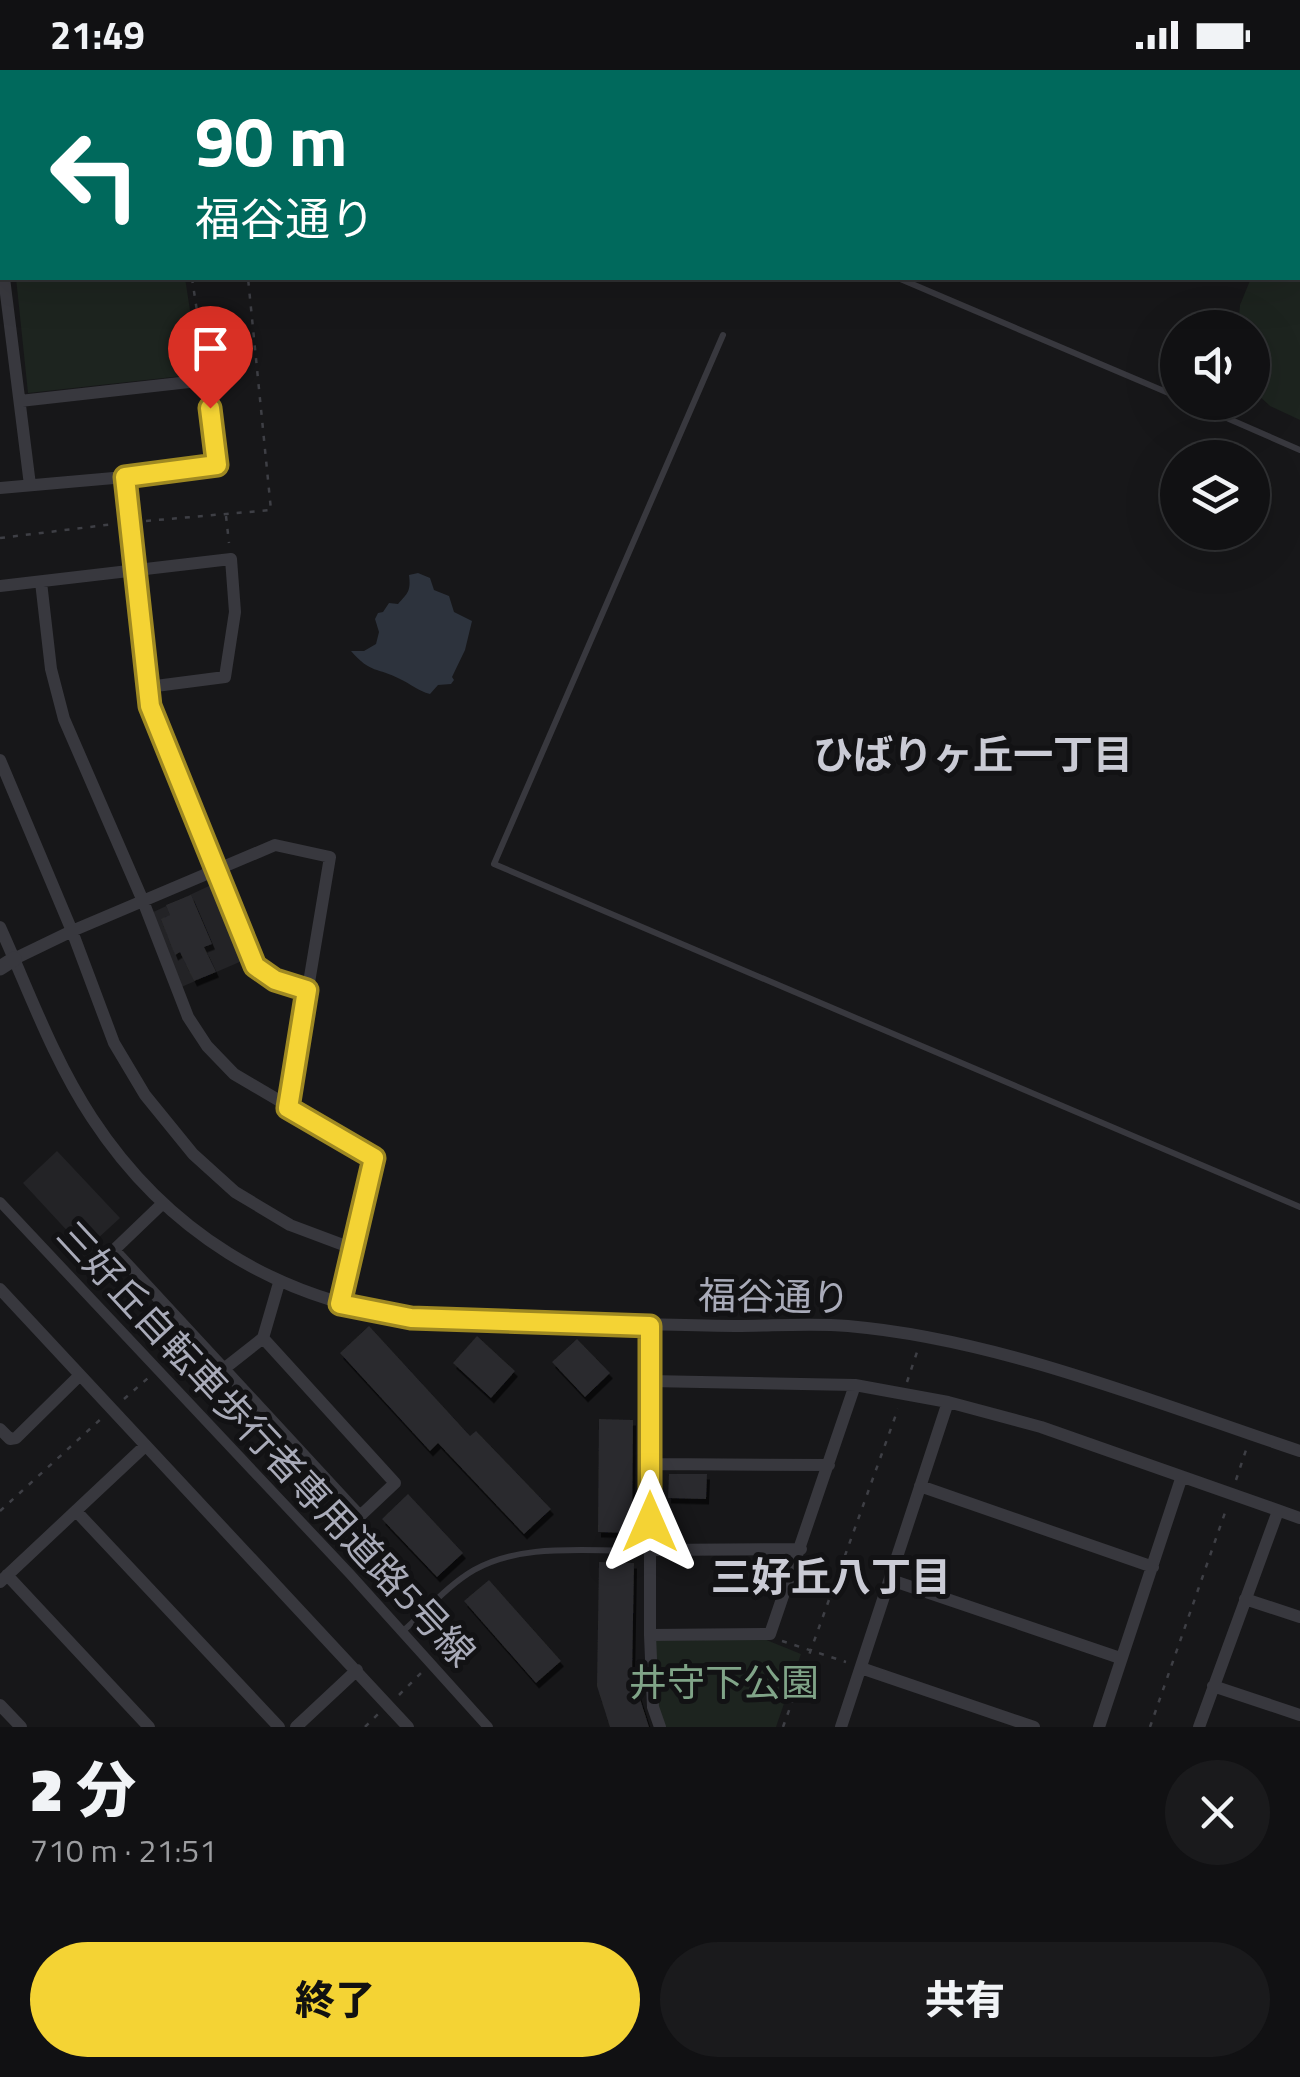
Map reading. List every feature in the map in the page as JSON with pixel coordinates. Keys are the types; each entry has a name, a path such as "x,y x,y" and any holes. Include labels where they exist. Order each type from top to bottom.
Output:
{"street":[{"path":"4,280 30,485"},
{"path":"0,488 217,465 207,380 20,401"},
{"path":"125,477 154,716 255,966 275,980 307,990"},
{"path":"0,586 231,559 235,612 226,677 148,687"},
{"path":"42,582 50,668 64,719 188,1017 234,1074 374,1158 340,1304"},
{"path":"0,760 72,930 114,1043 144,1094 193,1154 236,1192 290,1226 354,1249"},
{"path":"7,964 72,930 275,846 330,857 288,1108"},
{"name":"福谷通り","path":"0,927 7,964 91,1117 120,1156 163,1203 212,1244 279,1283 340,1304 411,1318 650,1326 845,1326 923,1335 1010,1356 1300,1451"},
{"name":"三好丘自転車歩行者専用道路5号線","path":"0,1202 403,1631 488,1727"},
{"path":"163,1203 114,1250 360,1516 395,1484 263,1338"},
{"path":"225,1368 263,1338 279,1283"},
{"path":"0,1289 408,1727"},
{"path":"650,1326 650,1635 653,1707 660,1727"},
{"path":"0,1429 10,1440 16,1438 80,1376"},
{"path":"650,1381 855,1384 948,1402 1041,1428 1300,1518"},
{"path":"650,1635 770,1634 855,1384"},
{"path":"842,1727 948,1402"},
{"path":"146,1446 4,1579 148,1727"},
{"path":"650,1464 829,1465"},
{"path":"1098,1727 1181,1478"},
{"path":"920,1486 1153,1567"},
{"path":"1199,1727 1278,1510"},
{"path":"76,1512 278,1727"},
{"path":"650,1550 801,1549"},
{"path":"891,1580 1120,1658"},
{"path":"1245,1599 1300,1617"},
{"path":"862,1668 1034,1727"},
{"path":"296,1727 357,1670"},
{"path":"1213,1686 1300,1715"},
{"path":"0,1705 20,1727"}],"lane":[{"path":"903,280 1160,389"},
{"path":"723,334 494,864 1300,1208"},
{"path":"1231,420 1300,450"},
{"path":"403,1631 472,1571 506,1555 650,1550"}],"path":[{"path":"192,280 207,380"},
{"path":"0,538 271,510 248,280"},
{"path":"226,514 231,559"},
{"path":"782,1727 923,1335"},
{"path":"176,1392 214,1357"},
{"path":"0,1511 157,1370"},
{"path":"1150,1727 1251,1435"},
{"path":"328,1551 360,1516"},
{"path":"770,1634 862,1668"},
{"path":"364,1727 430,1664"}],"shaded area":[{"path":"418,573 430,578 434,590 449,596 454,612 472,621 454,680 438,685 430,694 369,667 351,651 364,651 376,644 378,613 389,603 398,604 408,591 409,575"},
{"path":"211,885 242,961 179,988 147,915"},
{"path":"57,1151 120,1218 85,1250 23,1183"}],"green space":[{"path":"16,280 185,280 200,374 28,393"},
{"path":"1250,280 1300,280 1300,420 1270,406 1270,310 1240,310"},
{"name":"井守下公園","path":"764,1639 801,1654 776,1727 663,1727 656,1711 647,1641"}],"building":[{"path":"191,895 212,944 204,947 216,972 194,981 180,952 175,955 161,919 170,915 166,905"},
{"path":"369,1326 470,1436 476,1431 551,1509 524,1534 438,1443 430,1451 340,1353"},
{"path":"477,1336 515,1371 491,1398 453,1363"},
{"path":"577,1339 610,1373 585,1397 552,1362"},
{"path":"599,1419 633,1420 632,1533 598,1532"},
{"path":"669,1474 707,1474 706,1499 668,1498"},
{"path":"408,1494 463,1553 437,1577 382,1519"},
{"path":"599,1562 634,1563 632,1674 649,1727 610,1727 597,1686"},
{"path":"489,1580 561,1661 536,1683 464,1601"}],"district":[{"name":"ひばりヶ丘一丁目","path":"973,755"},
{"name":"三好丘八丁目","path":"831,1577"}],"route":[{"path":"210,408 217,465 125,477 150,706 255,966 275,980 307,990 288,1108 374,1158 340,1304 411,1318 650,1326 650,1522"}]}
